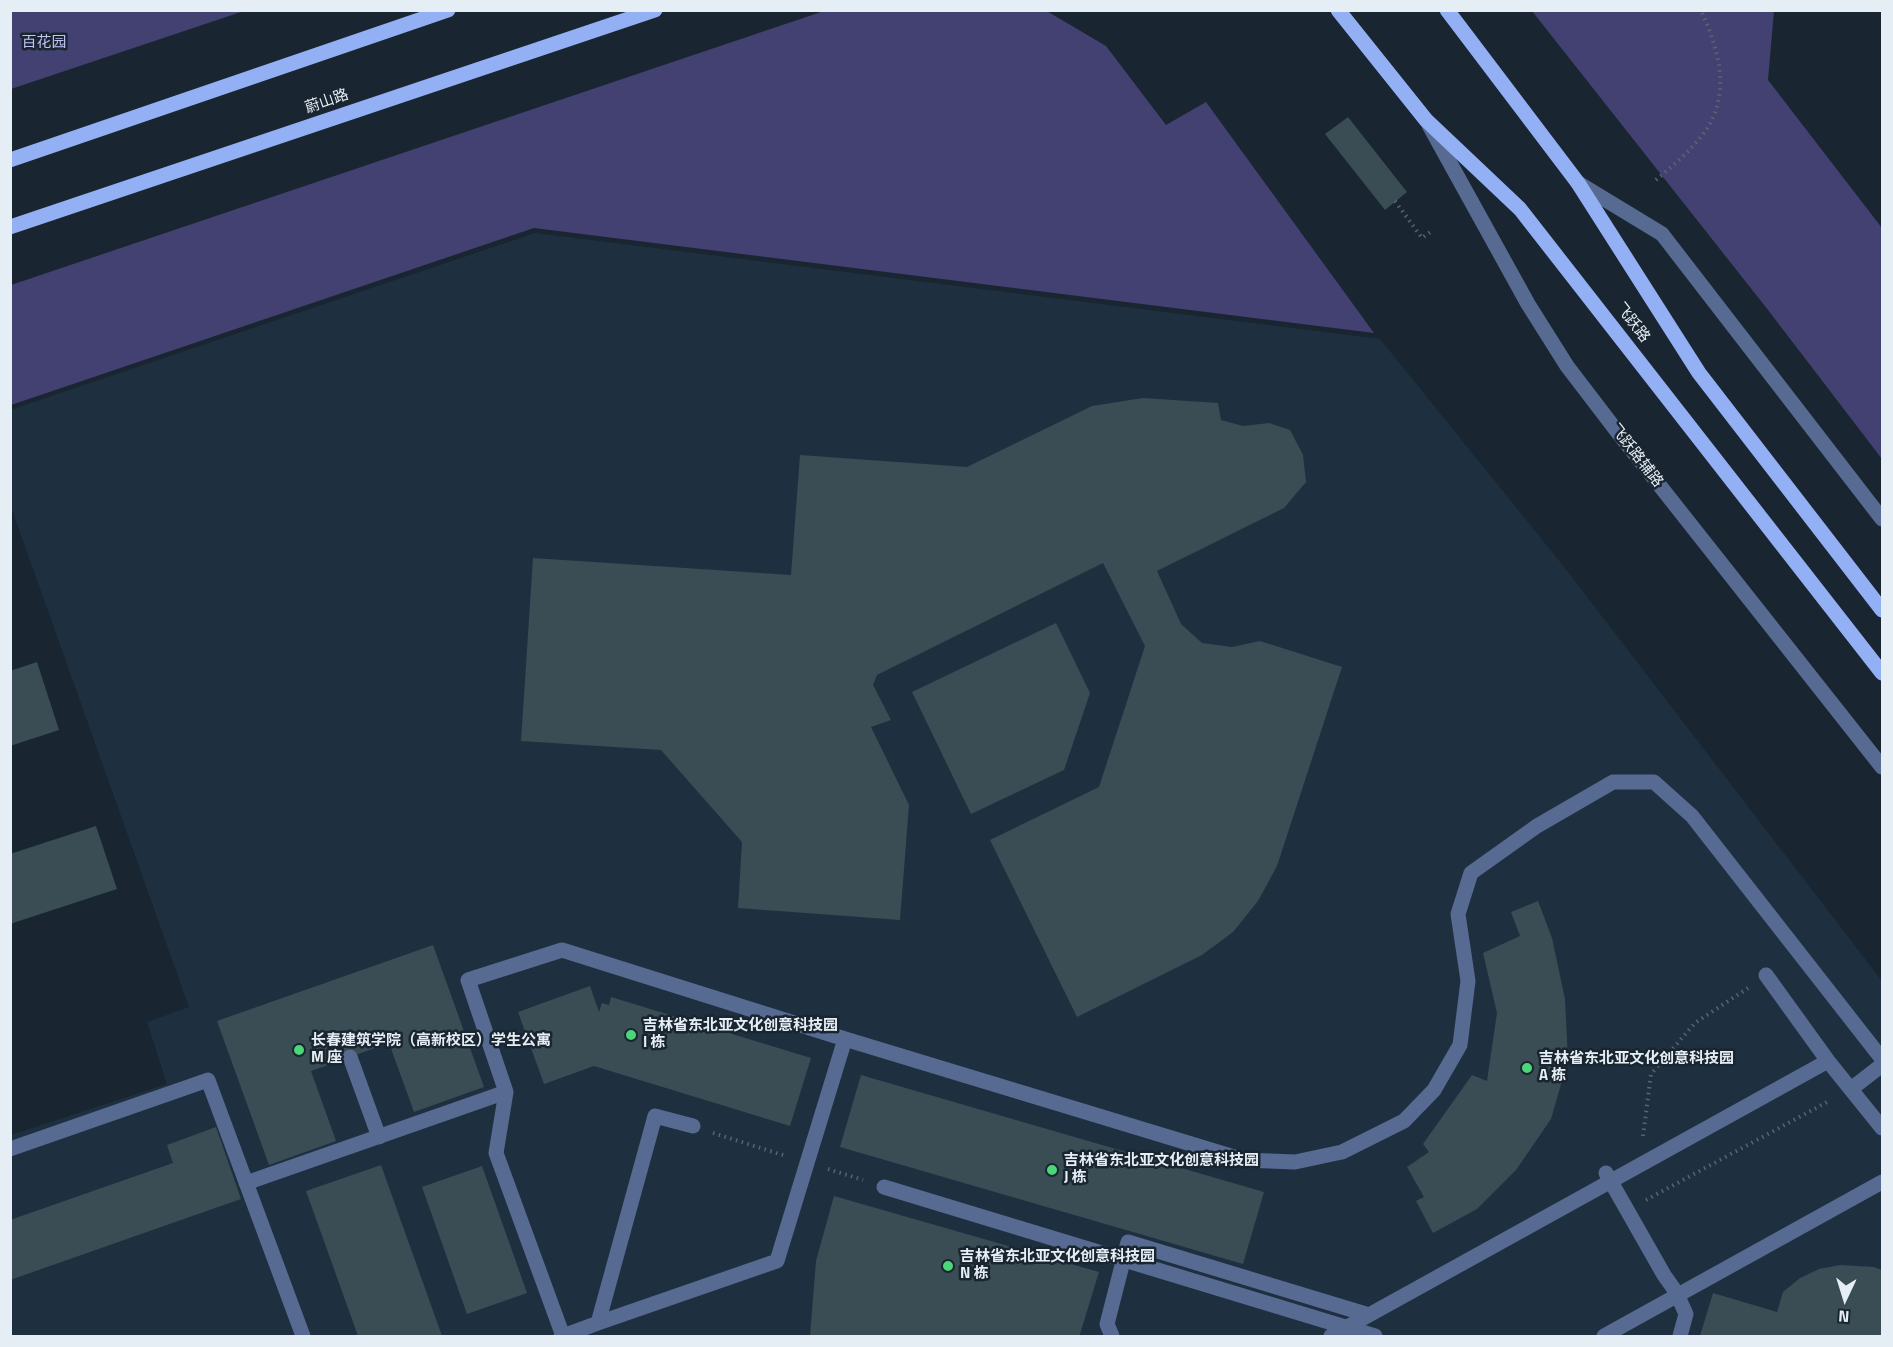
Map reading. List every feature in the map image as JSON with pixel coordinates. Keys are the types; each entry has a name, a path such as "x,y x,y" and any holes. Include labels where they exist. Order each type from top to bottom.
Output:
{"main road":[{"path":"10,160 448,10"},
{"name":"蔚山路","path":"10,227 655,10"},
{"name":"飞跃路","path":"1338,10 1426,120 1520,209 1882,673"},
{"name":"飞跃路","path":"1447,10 1578,183 1699,374 1882,610"}],"street":[{"name":"飞跃路辅路","path":"1426,120 1528,304 1567,366 1882,767"},
{"path":"1578,183 1662,234 1882,519"},
{"path":"845,1039 777,1261 562,1336 496,1153 506,1092 468,980 562,950 1244,1160 1295,1162 1342,1152 1404,1121 1434,1089 1460,1046 1468,981 1458,914 1470,873 1537,826 1613,782 1654,782 1692,816 1882,1059"},
{"path":"1766,975 1828,1061 1882,1128"},
{"path":"350,1057 379,1137"},
{"path":"1317,1336 1369,1315 1828,1061"},
{"path":"1851,1089 1882,1065"},
{"path":"10,1149 208,1080 303,1336"},
{"path":"246,1183 506,1092"},
{"path":"598,1323 655,1116 693,1126"},
{"path":"1334,1331 1606,1173 1676,1292 1686,1314 1680,1336"},
{"path":"1604,1336 1882,1182"},
{"path":"884,1187 1334,1331 1375,1336"},
{"path":"1112,1336 1107,1324 1128,1242 1369,1315"},
{"path":"1596,1336 1676,1292"}],"path":[{"path":"1656,180 1701,137 1717,109 1720,94 1719,62 1714,39 1701,10"},
{"path":"1395,201 1422,238 1433,230"},
{"path":"1643,1139 1651,1074 1695,1023 1766,975"},
{"path":"1628,1210 1851,1089"}],"shaded area":[{"path":"535,233 1380,339 1561,563 1882,981 1882,1336 11,1336 11,1135 167,1084 147,1022 189,1007 11,507 10,410"}],"green space":[{"name":"百花园","path":"11,10 244,10 244,11 11,89"},
{"path":"1045,10 1106,46 1166,125 1206,102 1374,333 534,228 11,405 11,285 824,11"},
{"path":"1532,11 1774,11 1768,80 1882,228 1882,459 1768,310"}],"building":[{"path":"1348,117 1407,192 1385,210 1325,134"},
{"path":"1143,398 1218,403 1221,420 1243,426 1269,423 1290,430 1303,455 1306,482 1284,508 1157,571 1181,624 1202,643 1232,647 1260,641 1342,667 1277,866 1258,901 1233,932 1202,955 1077,1017 990,840 1099,787 1145,646 1103,563 877,675 873,685 891,720 871,727 909,805 900,920 738,908 742,842 661,750 521,741 533,558 791,575 800,455 967,467 1092,406"},
{"path":"1056,623 1090,693 1064,770 971,814 912,692"},
{"path":"37,662 59,730 10,746 10,671"},
{"path":"96,826 117,889 10,924 10,854"},
{"name":"吉林省东北亚文化创意科技园 A 栋","path":"1538,901 1552,938 1565,999 1568,1060 1551,1119 1516,1170 1477,1209 1433,1233 1416,1201 1424,1197 1407,1167 1429,1152 1423,1144 1472,1075 1487,1081 1497,1013 1483,953 1520,936 1511,912"},
{"name":"长春建筑学院（高新校区）学生公寓 M 座","path":"433,945 484,1087 414,1112 389,1043 311,1071 336,1141 269,1165 217,1021"},
{"name":"吉林省东北亚文化创意科技园 I 栋","path":"590,986 599,1012 602,1003 609,1005 611,997 811,1058 790,1126 594,1066 544,1084 518,1012"},
{"name":"吉林省东北亚文化创意科技园 J 栋","path":"861,1075 1264,1192 1243,1264 840,1147"},
{"path":"216,1127 241,1199 10,1280 10,1220 173,1163 167,1145"},
{"path":"381,1165 442,1336 358,1336 306,1191"},
{"path":"482,1166 527,1293 467,1314 422,1187"},
{"name":"吉林省东北亚文化创意科技园 N 栋","path":"834,1196 1099,1272 1080,1336 810,1336 816,1261"},
{"path":"1840,1265 1874,1267 1882,1270 1882,1336 1700,1336 1713,1293 1777,1312 1783,1292 1800,1278 1819,1269"}],"place":[{"name":"吉林省东北亚文化创意科技园 I 栋","path":"631,1035"},
{"name":"长春建筑学院（高新校区）学生公寓 M 座","path":"299,1050"},
{"name":"吉林省东北亚文化创意科技园 A 栋","path":"1527,1068"},
{"name":"吉林省东北亚文化创意科技园 J 栋","path":"1052,1170"},
{"name":"吉林省东北亚文化创意科技园 N 栋","path":"948,1266"}]}
